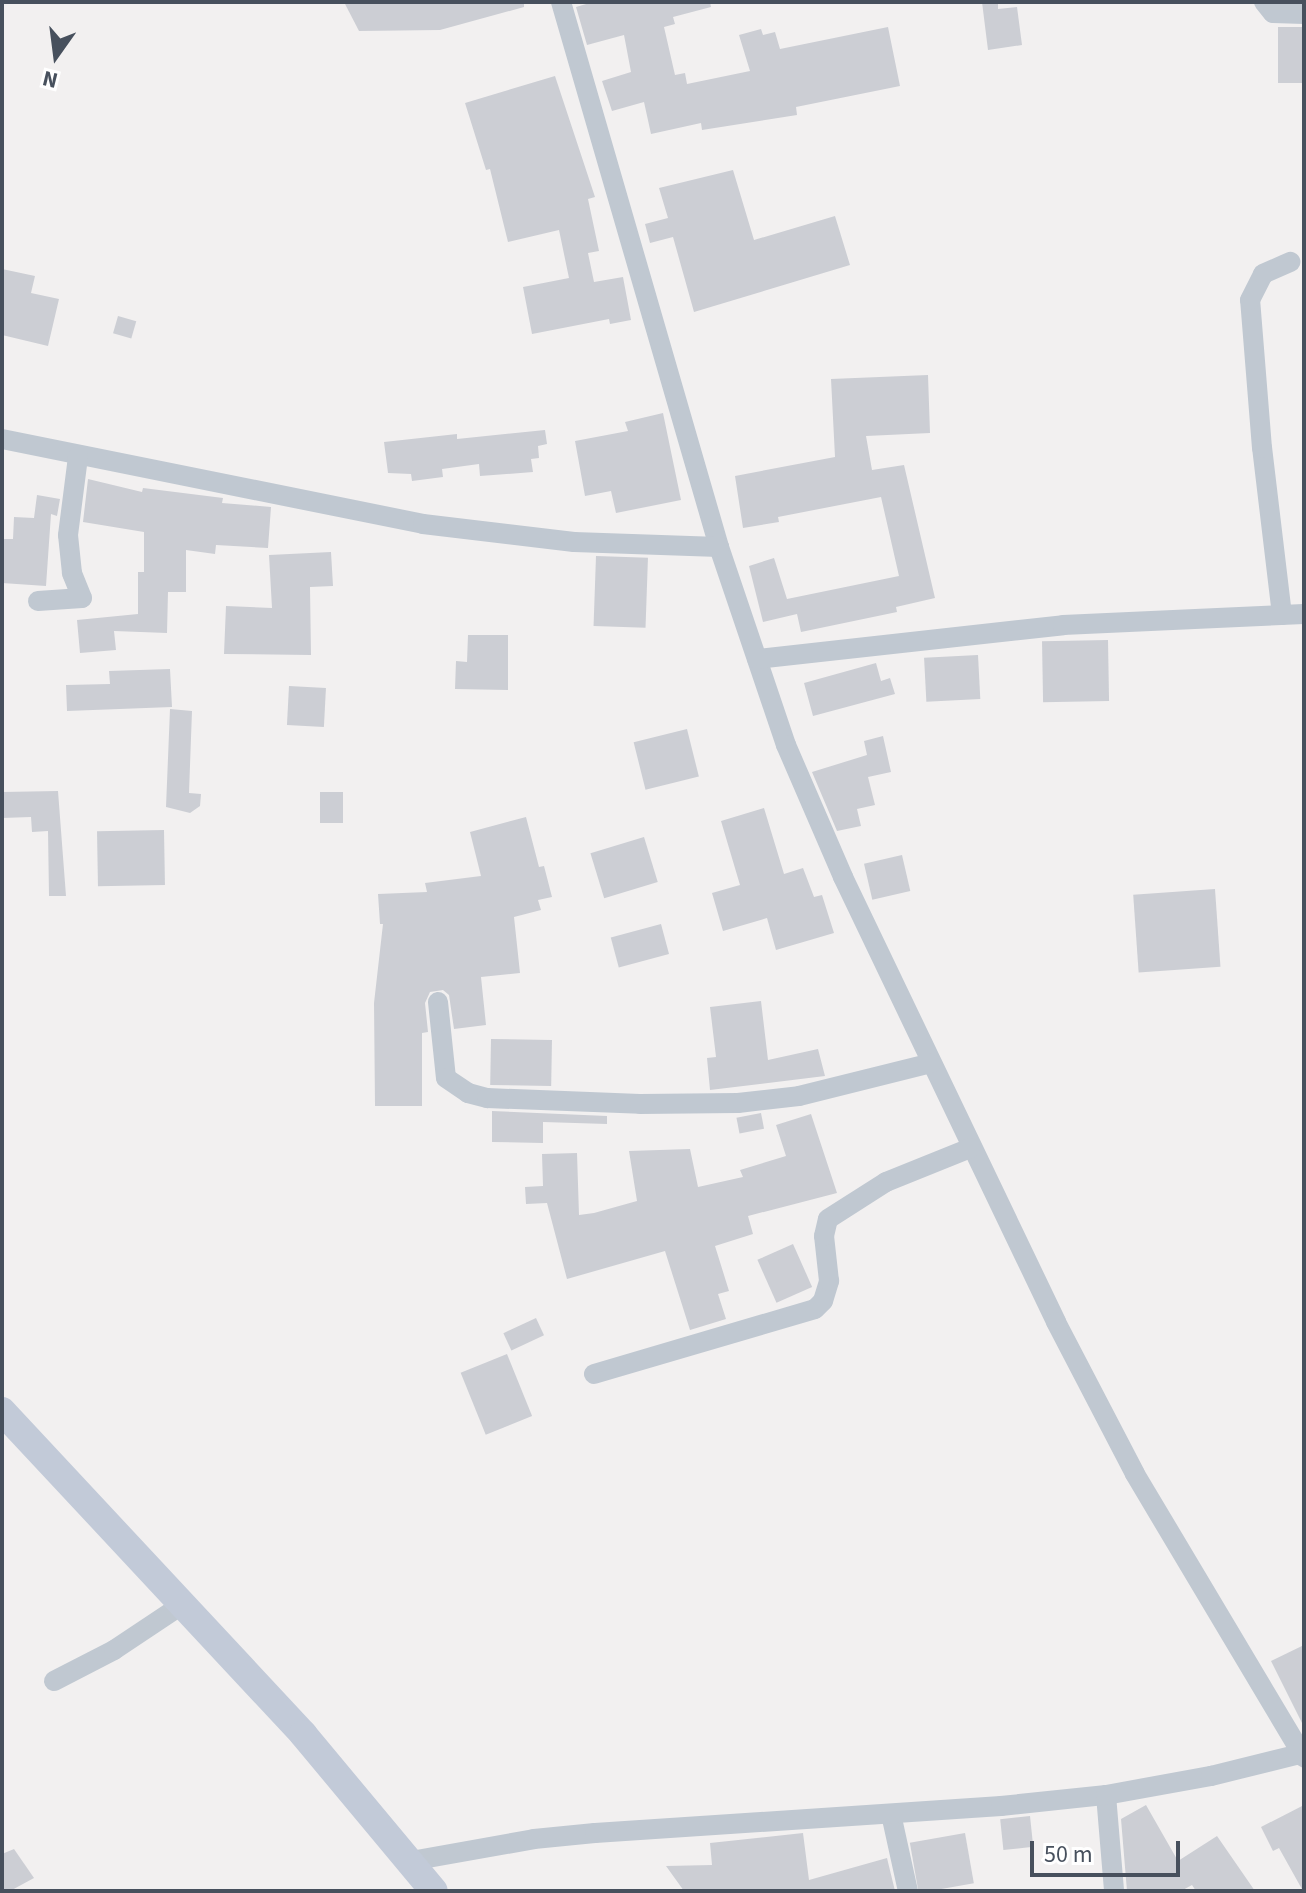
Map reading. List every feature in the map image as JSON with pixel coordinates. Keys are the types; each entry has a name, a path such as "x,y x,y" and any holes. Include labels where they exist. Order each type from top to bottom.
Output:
{"main road":[{"path":"2,1411 303,1734 434,1891"}],"street":[{"path":"411,1861 580,1834 891,1814 1106,1795 1303,1755 1135,1474 970,1148 836,863 786,745 719,547 561,2"},
{"path":"1264,2 1273,13 1304,14"},
{"path":"1282,615 1262,448 1250,300 1263,274 1290,262"},
{"path":"2,439 78,457 423,524 574,542 719,547"},
{"path":"38,601 82,598 72,573 68,535 78,457"},
{"path":"757,659 1063,625 1304,614"},
{"path":"438,1002 446,1078 468,1093 487,1098 640,1104 738,1103 799,1096 931,1063"},
{"path":"594,1374 815,1309 823,1301 829,1281 824,1236 828,1219 886,1182 970,1148"},
{"path":"54,1681 114,1650 183,1604"},
{"path":"1106,1795 1114,1891"},
{"path":"891,1814 908,1891"}],"building":[{"path":"344,2 524,2 524,7 440,30 359,31"},
{"path":"593,2 710,2 711,7 673,17 675,24 664,27 675,75 685,73 687,84 750,71 739,35 761,29 763,35 775,32 780,49 888,27 900,86 796,107 797,115 702,130 701,123 651,134 644,102 612,111 602,81 631,72 624,35 587,45 576,7"},
{"path":"982,2 998,2 998,9 1017,7 1022,45 988,50"},
{"path":"1278,27 1304,27 1304,83 1278,83"},
{"path":"555,76 595,197 588,199 599,251 588,253 594,282 623,277 631,320 610,324 609,319 532,334 523,287 569,278 559,230 508,242 490,169 486,170 465,103"},
{"path":"733,170 754,240 835,216 850,265 694,312 673,237 650,243 645,224 668,218 659,188"},
{"path":"2,269 35,276 31,293 59,299 48,346 2,335"},
{"path":"118,316 136,321 131,339 113,333"},
{"path":"928,375 930,433 866,436 872,470 904,465 935,598 896,607 897,612 801,632 797,614 763,622 749,566 774,558 787,599 899,576 881,497 778,517 779,522 743,528 735,476 835,457 831,379"},
{"path":"663,413 681,500 616,513 611,491 585,496 575,441 628,431 625,422"},
{"path":"545,430 547,444 538,446 539,458 531,459 533,472 480,476 479,464 442,469 443,477 412,481 411,474 388,473 384,442 457,434 457,439"},
{"path":"88,479 142,492 143,488 223,498 222,503 271,507 268,548 216,545 215,554 186,550 186,592 168,592 167,633 114,631 116,650 80,653 77,620 138,614 138,572 144,572 144,532 83,522"},
{"path":"37,495 60,499 57,516 51,514 46,586 2,583 2,539 13,539 14,517 34,518"},
{"path":"331,552 333,586 310,587 311,655 224,654 226,606 272,608 269,555"},
{"path":"596,556 648,558 646,628 594,626"},
{"path":"468,635 508,635 508,690 455,689 456,661 467,662"},
{"path":"1108,640 1109,701 1043,702 1042,641"},
{"path":"978,655 980,699 926,702 924,658"},
{"path":"876,663 881,681 890,678 895,694 813,716 804,683"},
{"path":"170,669 172,707 67,711 66,685 110,684 109,671"},
{"path":"289,686 326,688 324,727 287,725"},
{"path":"170,709 192,711 189,793 201,794 200,806 190,813 166,807"},
{"path":"687,729 699,777 645,790 634,742"},
{"path":"883,736 891,772 868,777 875,805 857,809 861,826 837,831 812,772 867,755 864,741"},
{"path":"58,791 66,896 49,896 48,831 32,832 31,817 2,818 2,792"},
{"path":"320,792 343,792 343,823 320,823"},
{"path":"764,808 784,874 803,868 814,897 822,895 834,933 776,950 767,918 723,931 712,893 740,885 721,821"},
{"path":"526,817 539,867 544,866 552,897 538,900 541,910 514,917 520,973 481,977 486,1025 454,1029 449,995 443,990 430,992 425,1003 428,1032 422,1033 422,1106 375,1106 374,1003 383,924 380,924 378,894 427,892 425,883 481,876 470,832"},
{"path":"164,830 165,885 98,886 97,831"},
{"path":"644,837 658,882 604,898 590,853"},
{"path":"902,855 910,891 872,900 864,864"},
{"path":"1215,889 1220,967 1139,973 1133,895"},
{"path":"661,924 669,954 619,967 611,937"},
{"path":"761,1001 768,1060 818,1049 825,1076 710,1090 707,1058 716,1057 710,1007"},
{"path":"491,1039 552,1040 551,1086 490,1085"},
{"path":"492,1111 607,1116 607,1124 543,1122 543,1143 492,1142"},
{"path":"761,1113 764,1129 740,1133 736,1118"},
{"path":"811,1114 837,1193 748,1216 753,1234 715,1246 729,1291 718,1294 726,1319 690,1330 665,1251 567,1279 547,1203 526,1204 525,1187 543,1186 542,1154 577,1153 579,1215 594,1213 637,1201 629,1151 690,1149 698,1187 743,1177 740,1170 786,1156 776,1125"},
{"path":"793,1244 812,1287 776,1303 757,1260"},
{"path":"536,1318 544,1335 511,1350 503,1333"},
{"path":"507,1354 532,1416 486,1435 461,1373"},
{"path":"1304,1645 1304,1727 1271,1661"},
{"path":"1146,1805 1178,1861 1217,1836 1255,1891 1196,1891 1192,1885 1181,1891 1127,1891 1121,1819"},
{"path":"1304,1805 1303,1891 1279,1848 1273,1851 1261,1827"},
{"path":"1030,1816 1033,1847 1003,1850 1000,1819"},
{"path":"803,1833 809,1880 887,1858 895,1891 684,1891 666,1866 712,1865 710,1843"},
{"path":"965,1833 974,1883 918,1891 910,1843"},
{"path":"14,1849 34,1878 10,1891 2,1891 2,1854"}]}
